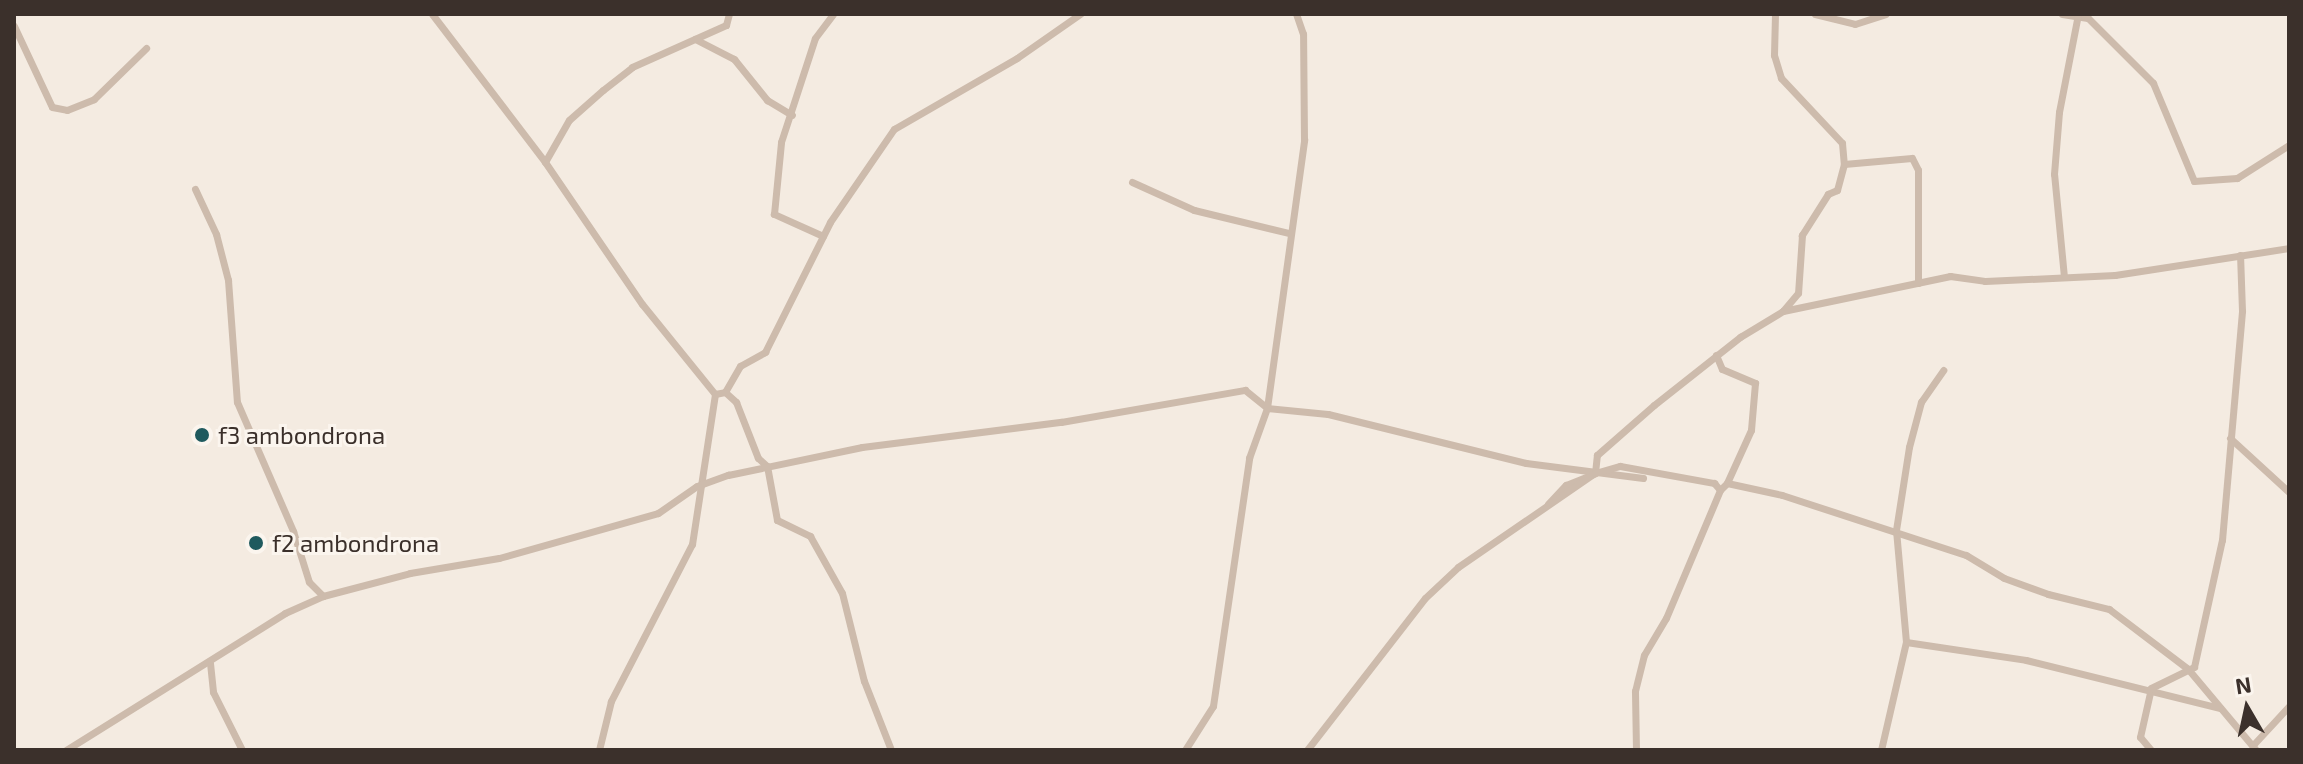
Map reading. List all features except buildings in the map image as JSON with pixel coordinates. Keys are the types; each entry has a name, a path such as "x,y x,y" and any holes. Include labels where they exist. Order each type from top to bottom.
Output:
{"street":[{"path":"432,14 545,162 642,304 715,394"},
{"path":"545,162 569,120 603,90 632,67 726,25 729,14"},
{"path":"823,236 774,214 781,142 815,38 833,14"},
{"path":"715,394 725,392 740,366 765,352 823,236 894,129 1017,58 1080,14"},
{"path":"1185,750 1213,706 1249,458 1267,408 1288,233 1304,140 1303,34 1296,14"},
{"path":"1595,473 1597,455 1716,355 1783,311 1798,293 1802,235 1828,194 1837,190 1844,164 1842,143 1781,78 1774,55 1775,14"},
{"path":"1815,14 1855,24 1885,14"},
{"path":"2062,14 2066,18 2077,14 2088,18 2153,83 2194,181 2237,178 2289,145"},
{"path":"2064,277 2054,174 2077,14"},
{"path":"14,26 52,107 67,110 94,99 146,48"},
{"path":"695,39 734,59 767,100 792,115"},
{"path":"1844,164 1912,158 1919,185 1918,283"},
{"path":"1132,182 1194,210 1288,233"},
{"path":"195,189 216,234 228,280 237,402 293,531 309,582 323,596"},
{"path":"1783,311 1950,276 1985,281 2115,275 2289,248"},
{"path":"2151,688 2194,667 2222,540 2242,311 2240,255"},
{"path":"1636,750 1635,691 1644,655 1666,618 1720,490 1727,483 1751,430 1755,383 1722,369 1716,355"},
{"path":"1881,750 1906,642 1896,530 1921,402 1943,370"},
{"path":"66,750 210,663 285,613 323,596 410,573 499,558 658,513 697,486 767,466 1245,390 1267,408 1328,414 1449,446 1595,473 1643,478"},
{"path":"725,392 736,402 758,458 767,466 777,520 810,536 842,593 864,681 891,750"},
{"path":"599,750 611,701 692,544 697,486 715,394"},
{"path":"2230,438 2289,492"},
{"path":"1307,750 1425,598 1458,567 1538,514 1566,485 1620,466 1714,483 1720,490"},
{"path":"1727,483 1896,530 1966,555 2004,578 2109,609 2188,669 2226,710 2254,748 2289,706"},
{"path":"1906,642 2026,660 2151,688 2226,710"},
{"path":"210,663 213,692 242,750"},
{"path":"2151,688 2140,737 2151,750"}],"place":[{"name":"f3 ambondrona","path":"202,435"},
{"name":"f2 ambondrona","path":"256,543"}]}
